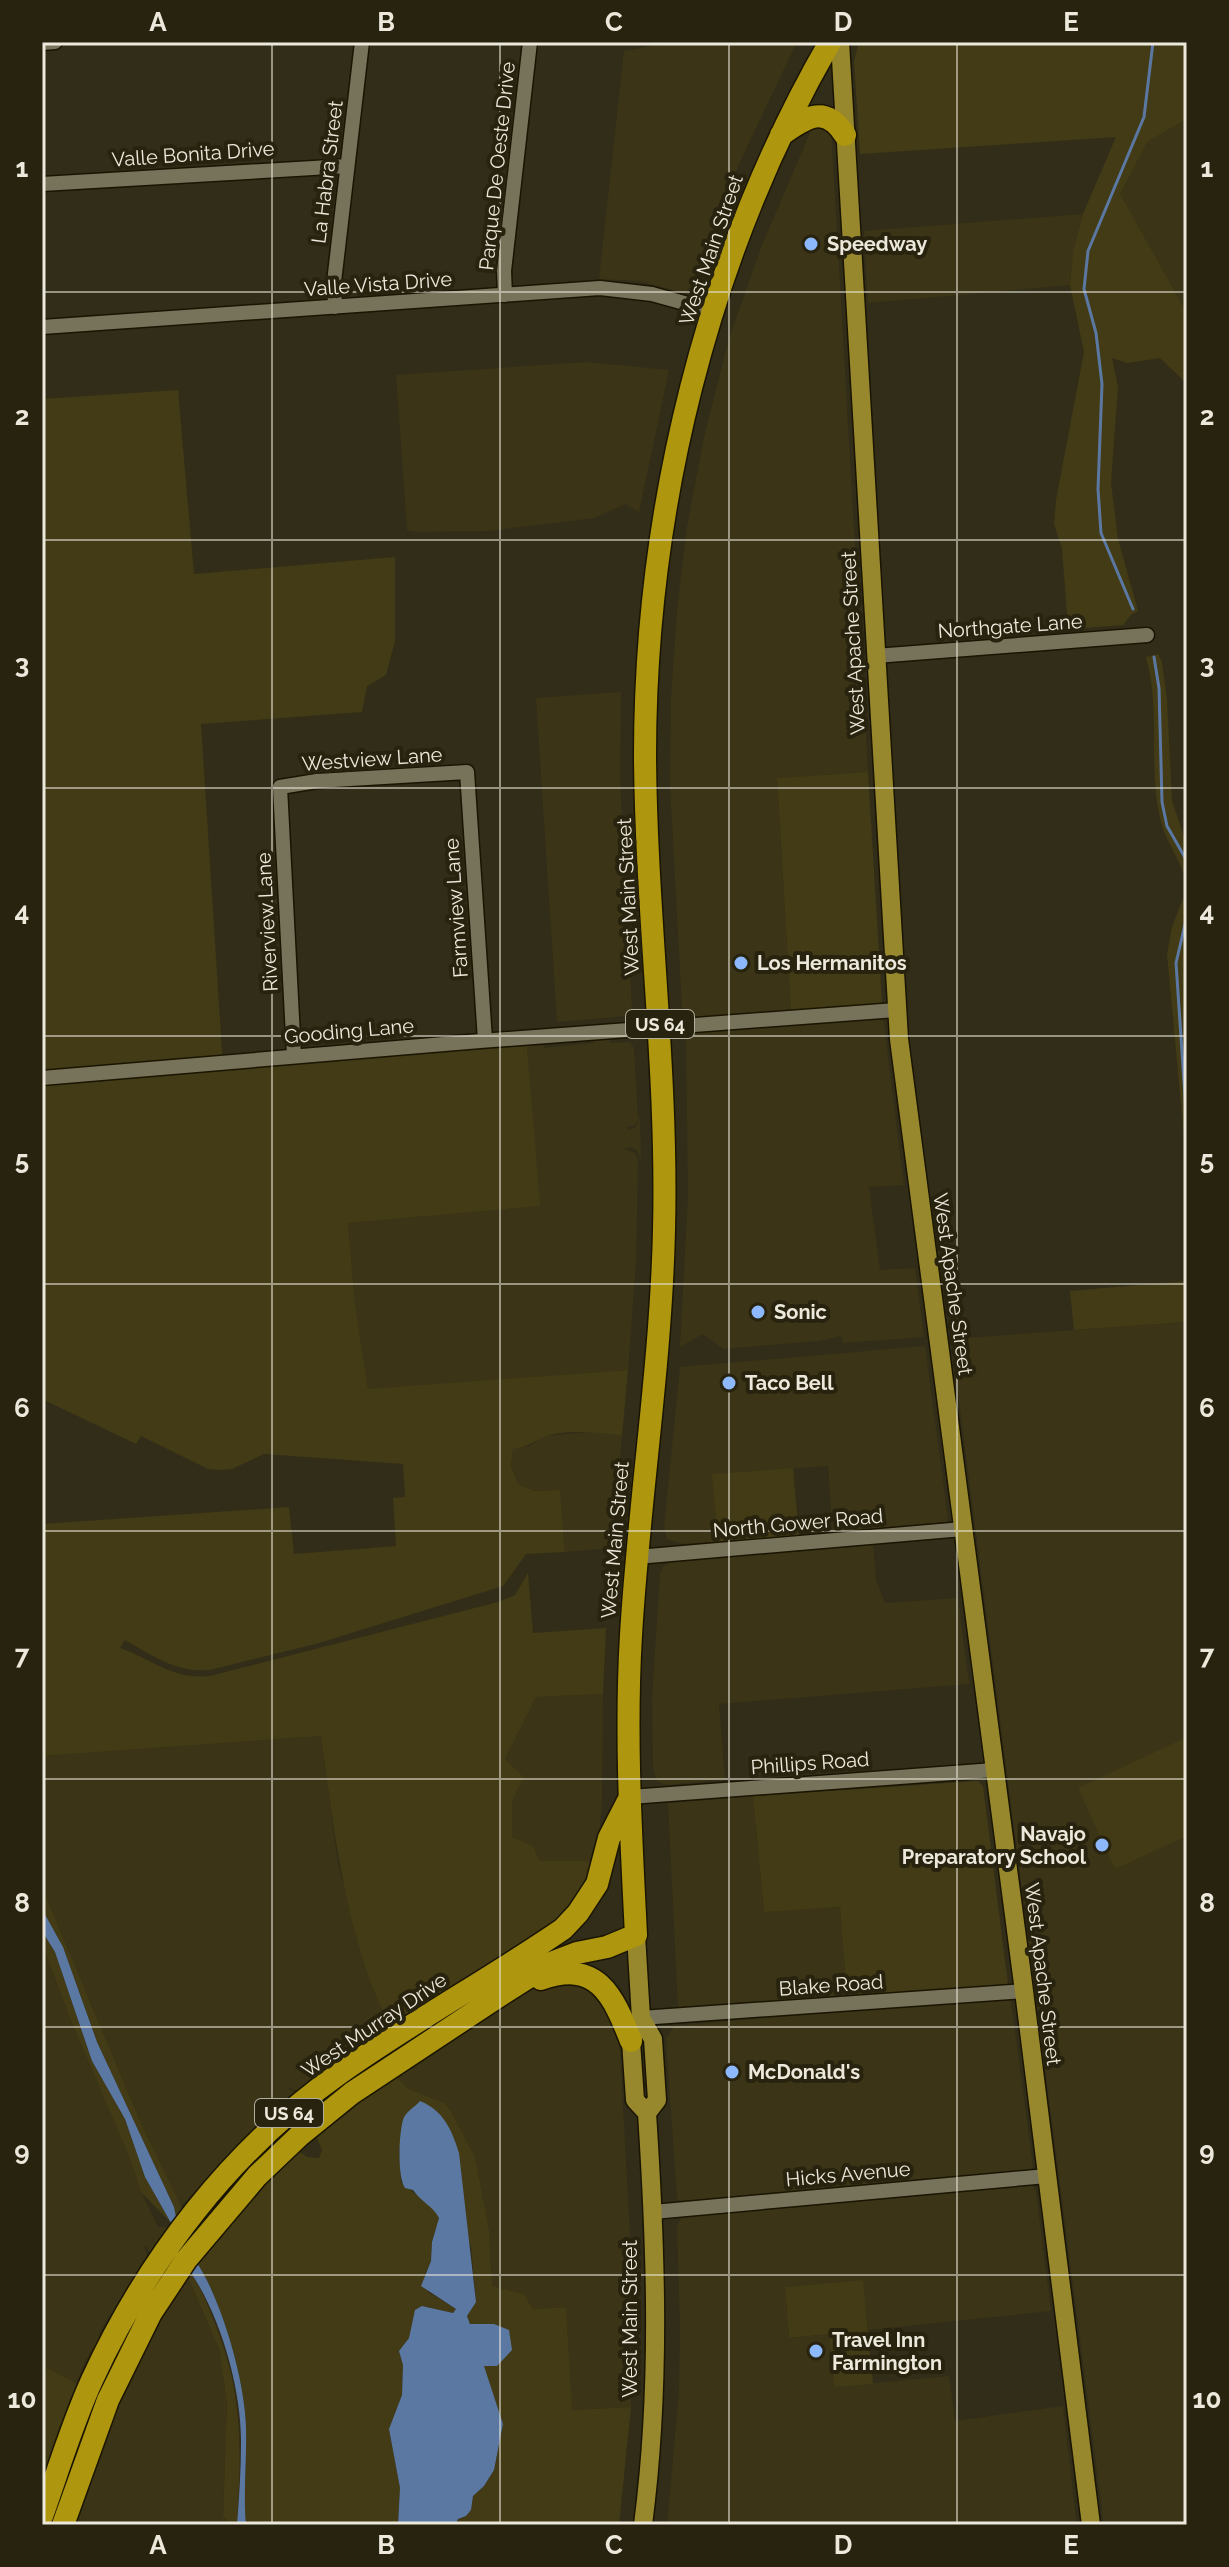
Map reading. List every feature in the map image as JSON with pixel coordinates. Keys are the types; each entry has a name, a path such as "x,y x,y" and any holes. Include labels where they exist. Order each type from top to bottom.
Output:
{"highway":[{"name":"West Main Street","path":"636,1935 629,1684 664,1252 665,1175 646,792 646,702 650,645 659,560 676,454 713,311 780,135 830,42"},
{"path":"780,135 803,120 816,117 831,118 845,135"},
{"name":"West Murray Drive","path":"63,2525 93,2437 125,2363 173,2279 217,2221 257,2176 299,2136 499,1984 563,1929 597,1884 609,1838 630,1797"},
{"path":"499,1984 547,1948 584,1936 606,1933 636,1935"},
{"path":"499,1984 560,1973 585,1975 609,1993 631,2041"},
{"name":"West Murray Drive","path":"42,2516 72,2427 119,2324 167,2245 199,2206 284,2117 328,2083 499,1984"}],"main road":[{"name":"West Apache Street","path":"840,42 896,1010 1091,2525"},
{"name":"West Main Street","path":"636,1935 641,2018 653,2039 657,2100 647,2113"},
{"name":"West Main Street","path":"641,2018 631,2041 635,2100 647,2113 653,2212 656,2377 643,2525"}],"street":[{"path":"42,43 55,42"},
{"name":"La Habra Street","path":"335,307 334,282 362,42"},
{"name":"Parque De Oeste Drive","path":"505,295 504,271 530,42"},
{"name":"Valle Bonita Drive","path":"42,184 347,166"},
{"name":"Valle Vista Drive","path":"42,327 600,288 652,294 713,311"},
{"name":"Northgate Lane","path":"875,656 1147,635"},
{"name":"Westview Lane","path":"280,787 317,781 467,772"},
{"name":"Farmview Lane","path":"467,772 485,1040"},
{"name":"Riverview Lane","path":"280,787 294,1056"},
{"name":"Gooding Lane","path":"42,1078 485,1040 896,1010"},
{"name":"North Gower Road","path":"637,1557 963,1529"},
{"name":"Phillips Road","path":"630,1797 994,1770"},
{"name":"Blake Road","path":"641,2018 1024,1991"},
{"name":"Hicks Avenue","path":"653,2212 1047,2176"}],"shaded area":[{"path":"674,42 797,42 738,166 695,282 684,293 640,281 599,279 624,51"},
{"path":"859,42 1187,42 1187,119 1147,142 1120,194 1187,313 1187,384 1160,358 1128,363 1112,358 1118,387 1111,483 1118,539 1138,611 1123,625 1070,629 1062,549 1054,524 1084,352 1070,285 1073,251 1083,214 1116,137 860,154 854,61"},
{"path":"1187,119 1187,313 1104,167"},
{"path":"813,126 831,129 868,772 777,778 791,1012 693,1018 682,1007 670,785 671,700 687,527 704,437 729,339 762,245"},
{"path":"1083,214 1073,251 1070,285 868,303 864,231"},
{"path":"586,362 669,370 639,512 625,504 595,518 488,531 407,530 396,375"},
{"path":"178,390 194,574 395,557 395,641 386,675 367,686 362,712 201,724 223,1067 527,1046 540,1206 348,1223 355,1304 368,1389 628,1370 622,1436 593,1432 552,1434 513,1449 511,1465 518,1484 534,1491 560,1490 565,1552 526,1554 503,1586 319,1643 210,1670 176,1666 125,1640 120,1648 174,1672 210,1676 498,1602 515,1595 528,1573 533,1633 606,1628 603,1694 536,1697 505,1759 524,1777 512,1802 512,1837 533,1846 540,1861 588,1861 597,1864 569,1912 503,1959 390,2026 362,1958 352,1921 337,1847 321,1736 42,1756 42,1524 289,1507 294,1554 396,1546 393,1498 405,1497 403,1464 264,1454 232,1469 208,1469 141,1436 136,1444 42,1399 42,399"},
{"path":"1158,654 1167,700 1172,801 1187,845 1187,887 1162,827 1157,798 1153,697 1146,657"},
{"path":"621,692 620,779 632,1009 625,1016 557,1022 536,698"},
{"path":"868,772 882,1003 875,1007 791,1012 777,778"},
{"path":"1187,888 1187,1169 1167,954 1172,927"},
{"path":"883,1017 904,1185 869,1187 880,1270 915,1268 924,1337 843,1343 841,1336 819,1341 723,1349 703,1334 680,1347 688,1197 686,1040 700,1031"},
{"path":"610,1039 609,1043 630,1042 634,1048 638,1120 635,1125 627,1127 628,1130 636,1127 640,1116 641,1159 637,1150 631,1147 624,1149 635,1153 638,1160 636,1261 628,1370 368,1390 355,1304 348,1223 539,1206 527,1046 543,1045 544,1048"},
{"path":"1187,1281 1187,1322 1074,1330 1070,1291"},
{"name":"Navajo Preparatory School","path":"1187,1322 1187,2525 1104,2525 951,1339"},
{"path":"925,1346 946,1522 833,1534 828,1466 713,1474 718,1542 683,1544 667,1539 664,1527 680,1367"},
{"path":"600,1431 622,1436 613,1535 607,1543 609,1546 565,1552 560,1490 534,1491 518,1484 511,1465 513,1448 530,1446 545,1436"},
{"path":"793,1468 799,1536 718,1542 712,1474"},
{"path":"873,1543 876,1580 885,1603 958,1598 969,1684 719,1704 725,1779 667,1785 657,1781 653,1768 652,1699 660,1574 663,1567 672,1562 704,1556"},
{"path":"603,1694 602,1802 597,1864 588,1861 540,1861 533,1846 512,1838 512,1802 524,1777 505,1759 536,1697"},
{"path":"321,1736 338,1864 365,1963 390,2026 320,2072 298,2091 286,2087 296,2093 264,2124 266,2107 262,2097 264,2116 261,2123 181,2206 140,2121 42,1887 42,1756"},
{"path":"1187,1737 1187,1836 1115,1869 1078,1788"},
{"path":"978,1781 983,1786 1008,1984 847,1997 840,1907 764,1912 753,1796"},
{"path":"753,1796 764,1911 840,1907 847,1997 706,2008 678,2007 668,1803"},
{"path":"42,1887 140,2121 181,2206 176,2217 97,2042 63,1947 42,1909"},
{"path":"42,1931 55,1952 92,2061 125,2119 145,2177 171,2223 141,2192 42,1944"},
{"path":"42,1944 72,2023 131,2158 141,2192 158,2227 170,2227 149,2256 149,2251 144,2247 146,2259 99,2334 78,2384 49,2369 42,2369"},
{"path":"591,1982 619,2032 631,2253 631,2407 571,2410 566,2307 533,2309 524,2294 492,2286 489,2229 475,2157 444,2103 407,2088 393,2072 536,1987"},
{"path":"985,1999 1011,2001 1033,2167 1030,2171 683,2202 677,2199 666,2038 674,2026"},
{"path":"395,2074 407,2088 444,2103 475,2157 489,2229 492,2286 524,2294 533,2309 566,2307 572,2410 631,2407 619,2525 455,2525 471,2510 473,2496 494,2470 503,2424 483,2365 481,2324 470,2324 467,2316 476,2301 471,2246 403,2130 399,2152 401,2182 435,2210 439,2218 432,2242 431,2261 424,2276 428,2292 456,2309 453,2313 423,2306 409,2338 399,2351 403,2365 402,2395 389,2429 400,2488 398,2525 246,2525 245,2408 237,2365 215,2298 197,2263 274,2170 297,2150 307,2157 319,2158 322,2150 315,2134"},
{"path":"1032,2184 1036,2191 1051,2311 868,2330 862,2280 785,2287 789,2338 829,2334 834,2387 949,2376 955,2421 1063,2406 1077,2525 667,2525 679,2392 677,2226 681,2219"},
{"path":"191,2273 212,2315 232,2379 240,2449 237,2525 231,2525 223,2516 227,2403 219,2349 189,2279"},
{"path":"184,2276 189,2279 219,2349 227,2403 223,2515 231,2525 70,2525 132,2365"},
{"path":"863,2280 873,2384 834,2387 829,2334 789,2338 785,2287"},
{"path":"42,2369 49,2369 78,2384 42,2481"}],"water":[{"path":"42,1909 63,1947 97,2042 174,2207 176,2217 171,2223 145,2177 125,2119 92,2061 55,1952 42,1931"},
{"path":"420,2101 435,2110 446,2122 459,2153 476,2302 467,2316 470,2324 494,2324 509,2330 512,2350 497,2366 484,2366 503,2424 494,2470 473,2496 471,2510 455,2525 398,2525 400,2488 389,2429 402,2395 403,2365 399,2351 409,2338 415,2310 422,2306 453,2313 456,2309 421,2286 431,2261 432,2242 439,2218 402,2182 400,2144 403,2120"},
{"path":"197,2263 215,2298 237,2365 245,2408 246,2525 237,2525 241,2444 234,2378 212,2311 191,2273"}],"waterway":[{"path":"1133,609 1101,533 1098,489 1102,384 1096,333 1084,289 1088,251 1144,117 1153,42"},
{"path":"1154,657 1159,688 1162,802 1167,826 1187,861"},
{"path":"1187,916 1176,963 1187,1126"}],"place":[{"name":"Speedway","path":"811,244"},
{"name":"Los Hermanitos","path":"741,963"},
{"name":"Sonic","path":"758,1312"},
{"name":"Taco Bell","path":"729,1383"},
{"name":"Navajo Preparatory School","path":"1102,1845"},
{"name":"McDonald's","path":"732,2072"},
{"name":"Travel Inn Farmington","path":"816,2351"}]}
